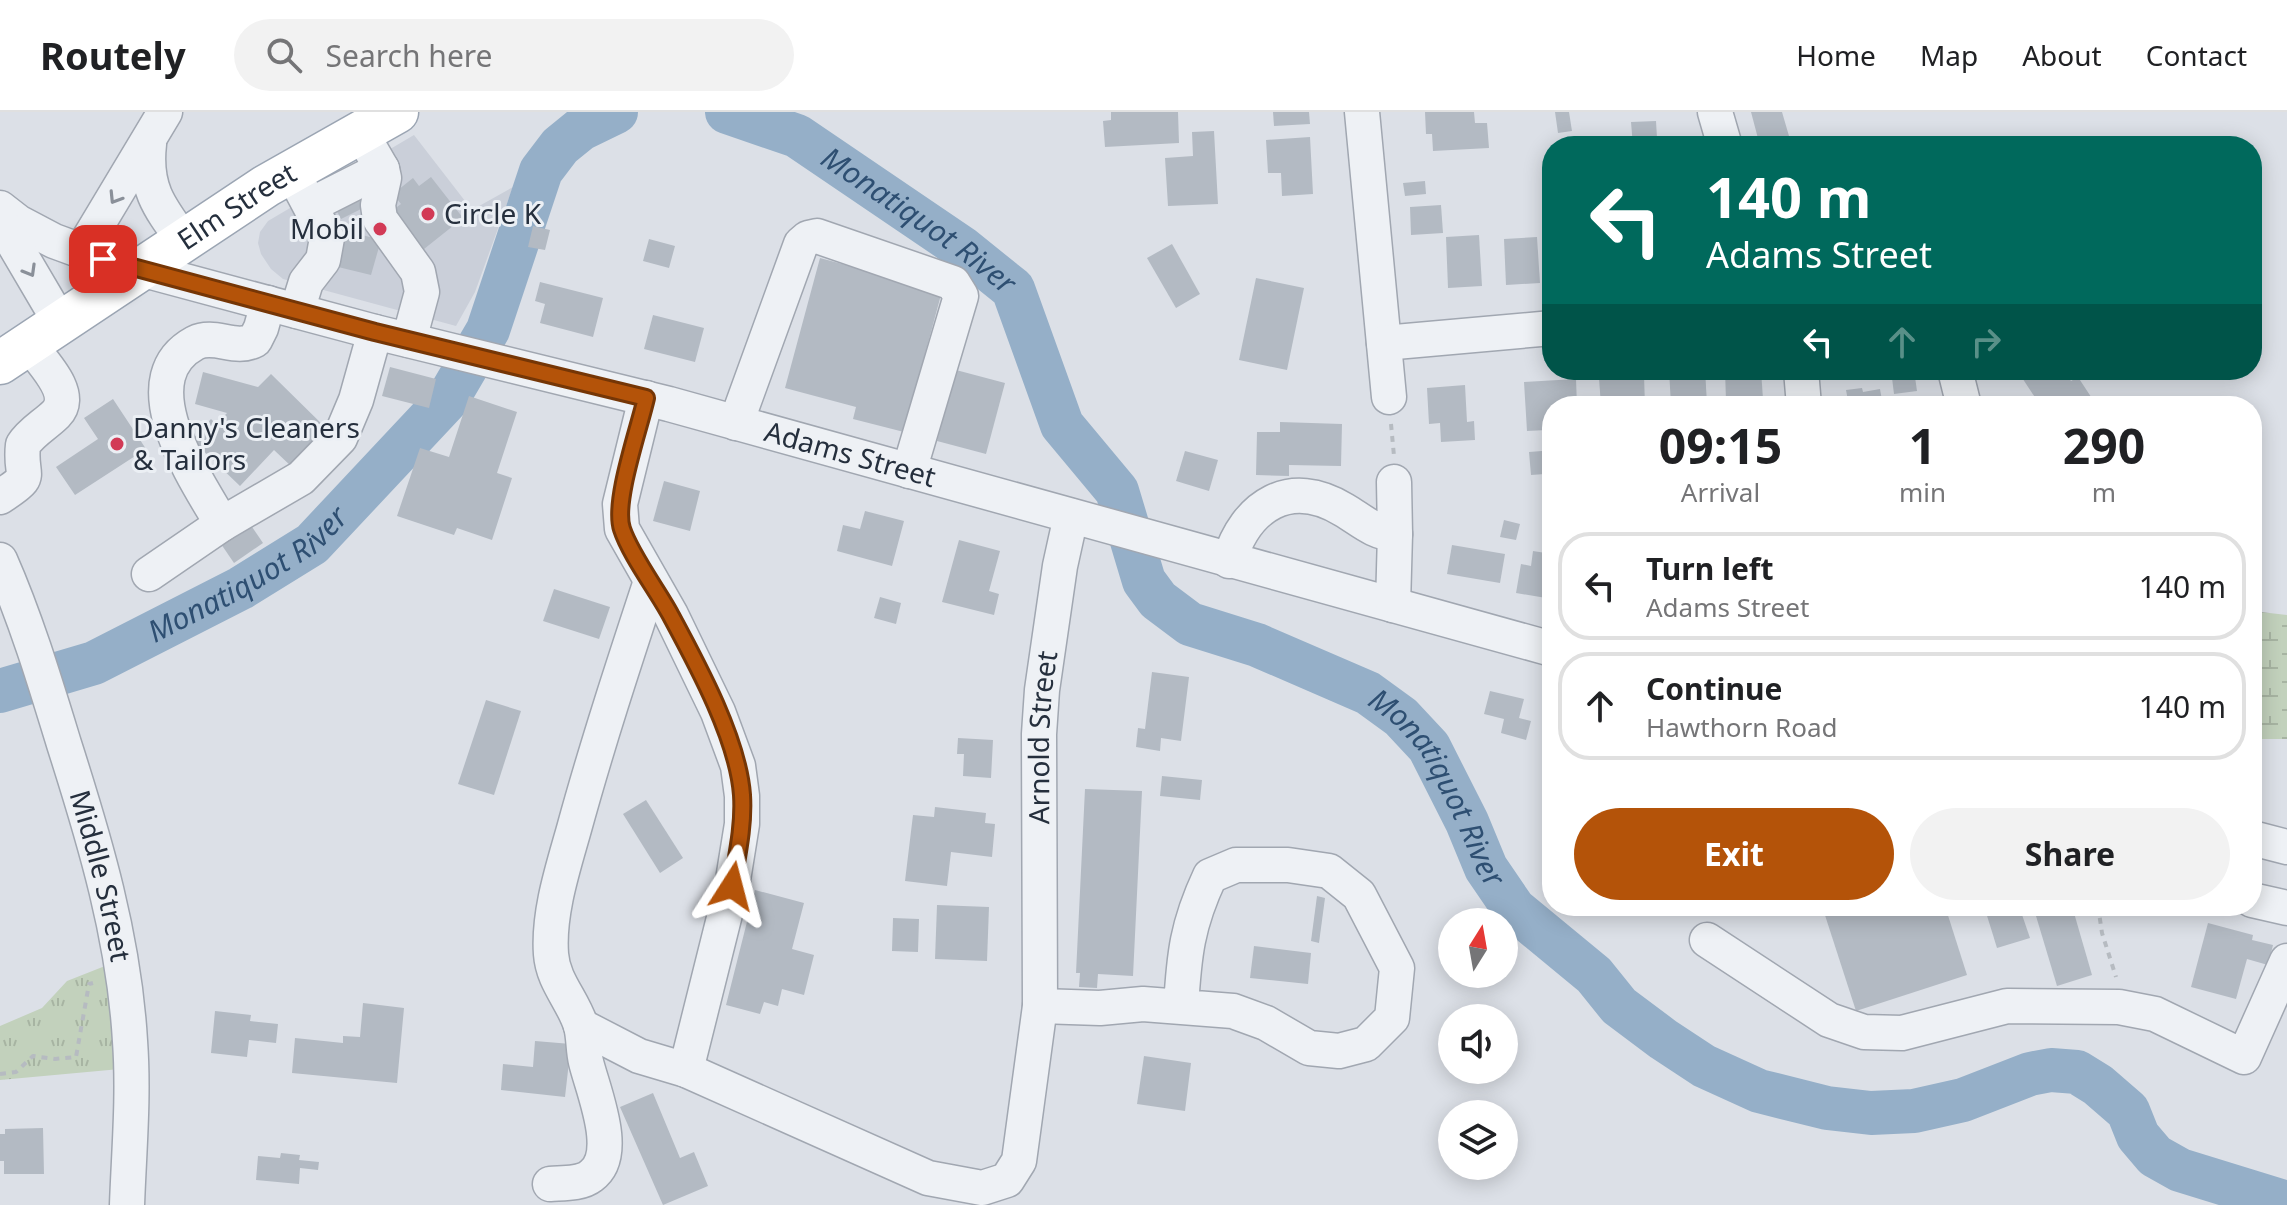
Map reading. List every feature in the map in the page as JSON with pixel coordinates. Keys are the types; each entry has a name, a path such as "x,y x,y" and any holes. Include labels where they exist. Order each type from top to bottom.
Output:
{"main road":[{"name":"Elm Street","path":"29,343 184,241 307,199 360,131 397,112"}],"street":[{"path":"81,252 149,144 165,112"},
{"path":"1362,112 1389,397"},
{"path":"360,131 382,179 378,205 380,219 412,262 421,283 409,340"},
{"path":"149,144 147,171 154,197 184,241"},
{"path":"222,524 179,446 167,406 166,386 173,365 197,342 215,340 239,345 255,340 261,328 323,260 327,238 307,199 382,179"},
{"name":"Adams Street","path":"0,208 35,231 81,252 375,332 646,398 1542,646"},
{"path":"0,220 29,343 61,391 63,402 57,413 32,433 23,445 26,473 23,481 0,497"},
{"path":"736,423 801,244 817,236 953,283 959,290 961,296 909,471"},
{"path":"1384,343 1542,329"},
{"path":"149,574 222,524 301,478 340,438 356,400 375,332"},
{"path":"646,398 620,504 622,529 718,712 738,766 742,796 742,824 732,886 686,1070"},
{"path":"1393,605 1394,482"},
{"path":"1229,561 1244,525 1275,500 1322,500 1377,530 1395,534"},
{"name":"Arnold Street","path":"1015,1205 1040,1006 1039,734 1042,690 1061,558 1071,516"},
{"name":"Middle Street","path":"0,560 38,661 113,914 132,1071 127,1205"},
{"path":"550,1184 586,1180 594,1175 603,1161 603,1125 585,1057 581,1026 553,969 550,952 552,927 567,856 598,741 651,581"},
{"path":"2262,841 2287,847"},
{"path":"1040,1006 1100,1008 1143,1004 1181,1007 1233,1011 1266,1023 1309,1048 1339,1051 1366,1044 1392,1018 1397,968 1359,895 1329,871 1288,865 1236,865 1210,876 1196,907 1184,956 1181,1007"},
{"path":"2262,902 2287,908"},
{"path":"1707,940 1829,1020 1853,1030 1876,1034 1902,1033 2007,1006 2119,1007 2155,1014 2244,1057 2287,961"},
{"path":"581,1026 639,1056 686,1070 928,1178 982,1188 1007,1180 1019,1161"}],"path":[{"path":"1389,397 1394,482"},
{"path":"2099,916 2117,983 2119,1007"},
{"path":"0,1074 16,1072 33,1056 55,1059 76,1057 89,984 123,977"}],"shaded area":[{"name":"Mobil","path":"414,135 472,210 513,187 475,292 456,326 283,279 271,269 258,243 260,232 268,221"}],"green space":[{"path":"2262,612 2287,615 2287,739 2262,739"},
{"path":"105,966 131,1068 0,1080 0,1026 42,1008 67,981"}],"building":[{"path":"1111,112 1178,112 1179,143 1105,147 1103,121 1111,120"},
{"path":"1273,112 1309,112 1310,124 1274,126"},
{"path":"1425,112 1474,112 1475,123 1487,123 1489,148 1433,151 1432,134 1426,134"},
{"path":"1555,112 1569,112 1572,131 1558,133"},
{"path":"1751,112 1782,112 1789,136 1757,136"},
{"path":"1656,121 1657,136 1632,136 1631,122"},
{"path":"1214,131 1218,204 1168,206 1165,158 1193,156 1192,132"},
{"path":"1310,137 1313,194 1282,196 1281,173 1268,173 1266,140"},
{"name":"Circle K","path":"431,177 463,218 424,249 393,210 401,204 393,194 413,178 419,186"},
{"path":"1425,181 1426,194 1405,196 1403,183"},
{"path":"324,186 375,202 341,219"},
{"path":"1441,205 1443,233 1411,235 1410,207"},
{"path":"533,226 550,230 545,250 528,247"},
{"path":"343,230 381,240 371,275 334,266"},
{"path":"1479,235 1482,286 1448,288 1446,237"},
{"path":"1537,237 1540,283 1506,285 1504,239"},
{"path":"649,239 675,246 669,268 643,261"},
{"path":"1172,244 1200,294 1176,308 1147,258"},
{"path":"820,258 942,291 904,432 853,419 856,407 785,388"},
{"path":"1256,278 1304,288 1287,370 1239,360"},
{"path":"540,282 603,298 593,337 540,323 545,304 535,301"},
{"path":"653,315 704,328 695,362 644,349"},
{"path":"390,367 436,379 429,408 382,396"},
{"path":"956,370 1005,383 986,454 937,441"},
{"path":"203,372 258,387 271,374 329,431 293,468 274,450 240,486 192,440 211,419 216,424 227,413 195,404"},
{"path":"1576,380 1577,396 1542,396 1542,430 1527,431 1524,382"},
{"path":"1599,380 1644,380 1645,396 1600,396"},
{"path":"1670,380 1706,380 1707,396 1670,396"},
{"path":"1725,380 1762,380 1763,396 1726,396"},
{"path":"1892,380 1915,380 1917,391 1894,394"},
{"path":"2024,380 2080,380 2090,396 2034,396"},
{"path":"1465,385 1467,422 1474,421 1475,440 1441,442 1440,423 1429,424 1427,388"},
{"path":"1862,388 1863,392 1880,389 1881,396 1847,396 1846,390"},
{"path":"469,396 517,412 497,473 512,478 492,540 457,528 454,535 397,516 420,448 449,457"},
{"name":"Danny's Cleaners & Tailors","path":"113,399 146,449 75,495 56,467 98,439 84,418"},
{"path":"1280,422 1342,424 1341,466 1289,465 1289,476 1256,475 1257,432 1280,432"},
{"path":"1185,451 1218,460 1209,491 1176,481"},
{"path":"1542,451 1542,474 1531,475 1529,452"},
{"path":"664,481 700,491 690,531 653,521"},
{"path":"865,511 904,521 892,566 837,551 843,525 860,529"},
{"path":"1504,520 1520,524 1516,540 1500,537"},
{"path":"250,524 263,543 234,563 221,544"},
{"path":"959,540 1000,551 989,591 999,594 994,615 942,602"},
{"path":"1452,545 1505,554 1500,583 1447,574"},
{"path":"1533,551 1542,552 1542,597 1516,593 1521,564 1531,566"},
{"path":"554,589 610,607 599,639 543,621"},
{"path":"880,597 901,603 896,624 874,618"},
{"path":"1152,672 1189,677 1181,741 1161,738 1160,751 1136,747 1138,728 1145,729"},
{"path":"1490,691 1524,699 1519,718 1531,721 1526,740 1501,733 1504,719 1484,714"},
{"path":"486,700 521,711 494,795 458,784"},
{"path":"958,738 993,740 991,778 963,776 964,754 957,754"},
{"path":"1162,776 1202,780 1200,800 1160,796"},
{"path":"1085,789 1142,791 1133,976 1098,974 1097,988 1079,987 1080,973 1076,973"},
{"path":"646,800 683,858 660,873 623,814"},
{"path":"935,807 986,813 985,823 995,824 992,857 951,852 947,886 905,881 913,815 934,817"},
{"path":"755,890 804,903 792,949 814,955 804,995 782,989 778,1006 764,1002 760,1014 726,1005"},
{"path":"1317,896 1325,898 1319,943 1311,941"},
{"path":"937,905 989,907 987,961 935,959"},
{"path":"1825,916 1948,916 1967,975 1856,1011"},
{"path":"1987,916 2022,916 2030,938 1997,948"},
{"path":"2036,916 2075,916 2092,975 2057,986"},
{"path":"893,918 919,919 918,952 892,951"},
{"path":"2208,923 2253,935 2252,940 2273,945 2268,965 2247,959 2236,999 2191,987"},
{"path":"1254,946 1311,953 1308,984 1250,978"},
{"path":"363,1003 404,1008 397,1083 292,1073 295,1038 343,1043 343,1036 360,1037"},
{"path":"215,1011 251,1015 250,1021 278,1024 276,1043 249,1040 247,1057 211,1053"},
{"path":"535,1041 571,1044 565,1097 501,1090 503,1064 533,1067"},
{"path":"1144,1056 1191,1063 1185,1111 1137,1104"},
{"path":"653,1093 680,1158 694,1152 708,1186 663,1205 620,1107"},
{"path":"43,1128 44,1174 4,1174 4,1161 0,1161 0,1134 5,1134 5,1129"},
{"path":"281,1153 300,1155 299,1160 319,1162 318,1170 300,1168 299,1184 256,1180 258,1156 280,1158"}],"waterway":[{"name":"Monatiquot River","path":"0,691 94,663 241,588 312,544 447,400 488,330 541,171 560,146 581,129 616,112"},
{"name":"Monatiquot River","path":"727,112 797,136 962,248 1013,289 1062,425 1117,491 1144,581 1158,600 1190,624 1257,645 1368,693 1401,717 1429,747 1467,822 1486,868 1514,909 1594,975 1619,1006 1663,1039 1704,1066 1759,1091 1827,1108 1871,1113 1914,1111 1963,1100 2030,1074 2051,1070 2077,1072 2098,1085 2128,1111 2138,1136 2155,1156 2180,1170 2287,1203"}],"place":[{"name":"Circle K","path":"428,214"},
{"name":"Mobil","path":"380,229"},
{"name":"Danny's Cleaners & Tailors","path":"117,444"}],"route":[{"path":"103,259 375,332 646,398 620,504 622,529 683,639 718,712 738,766 742,824 732,886"}]}
